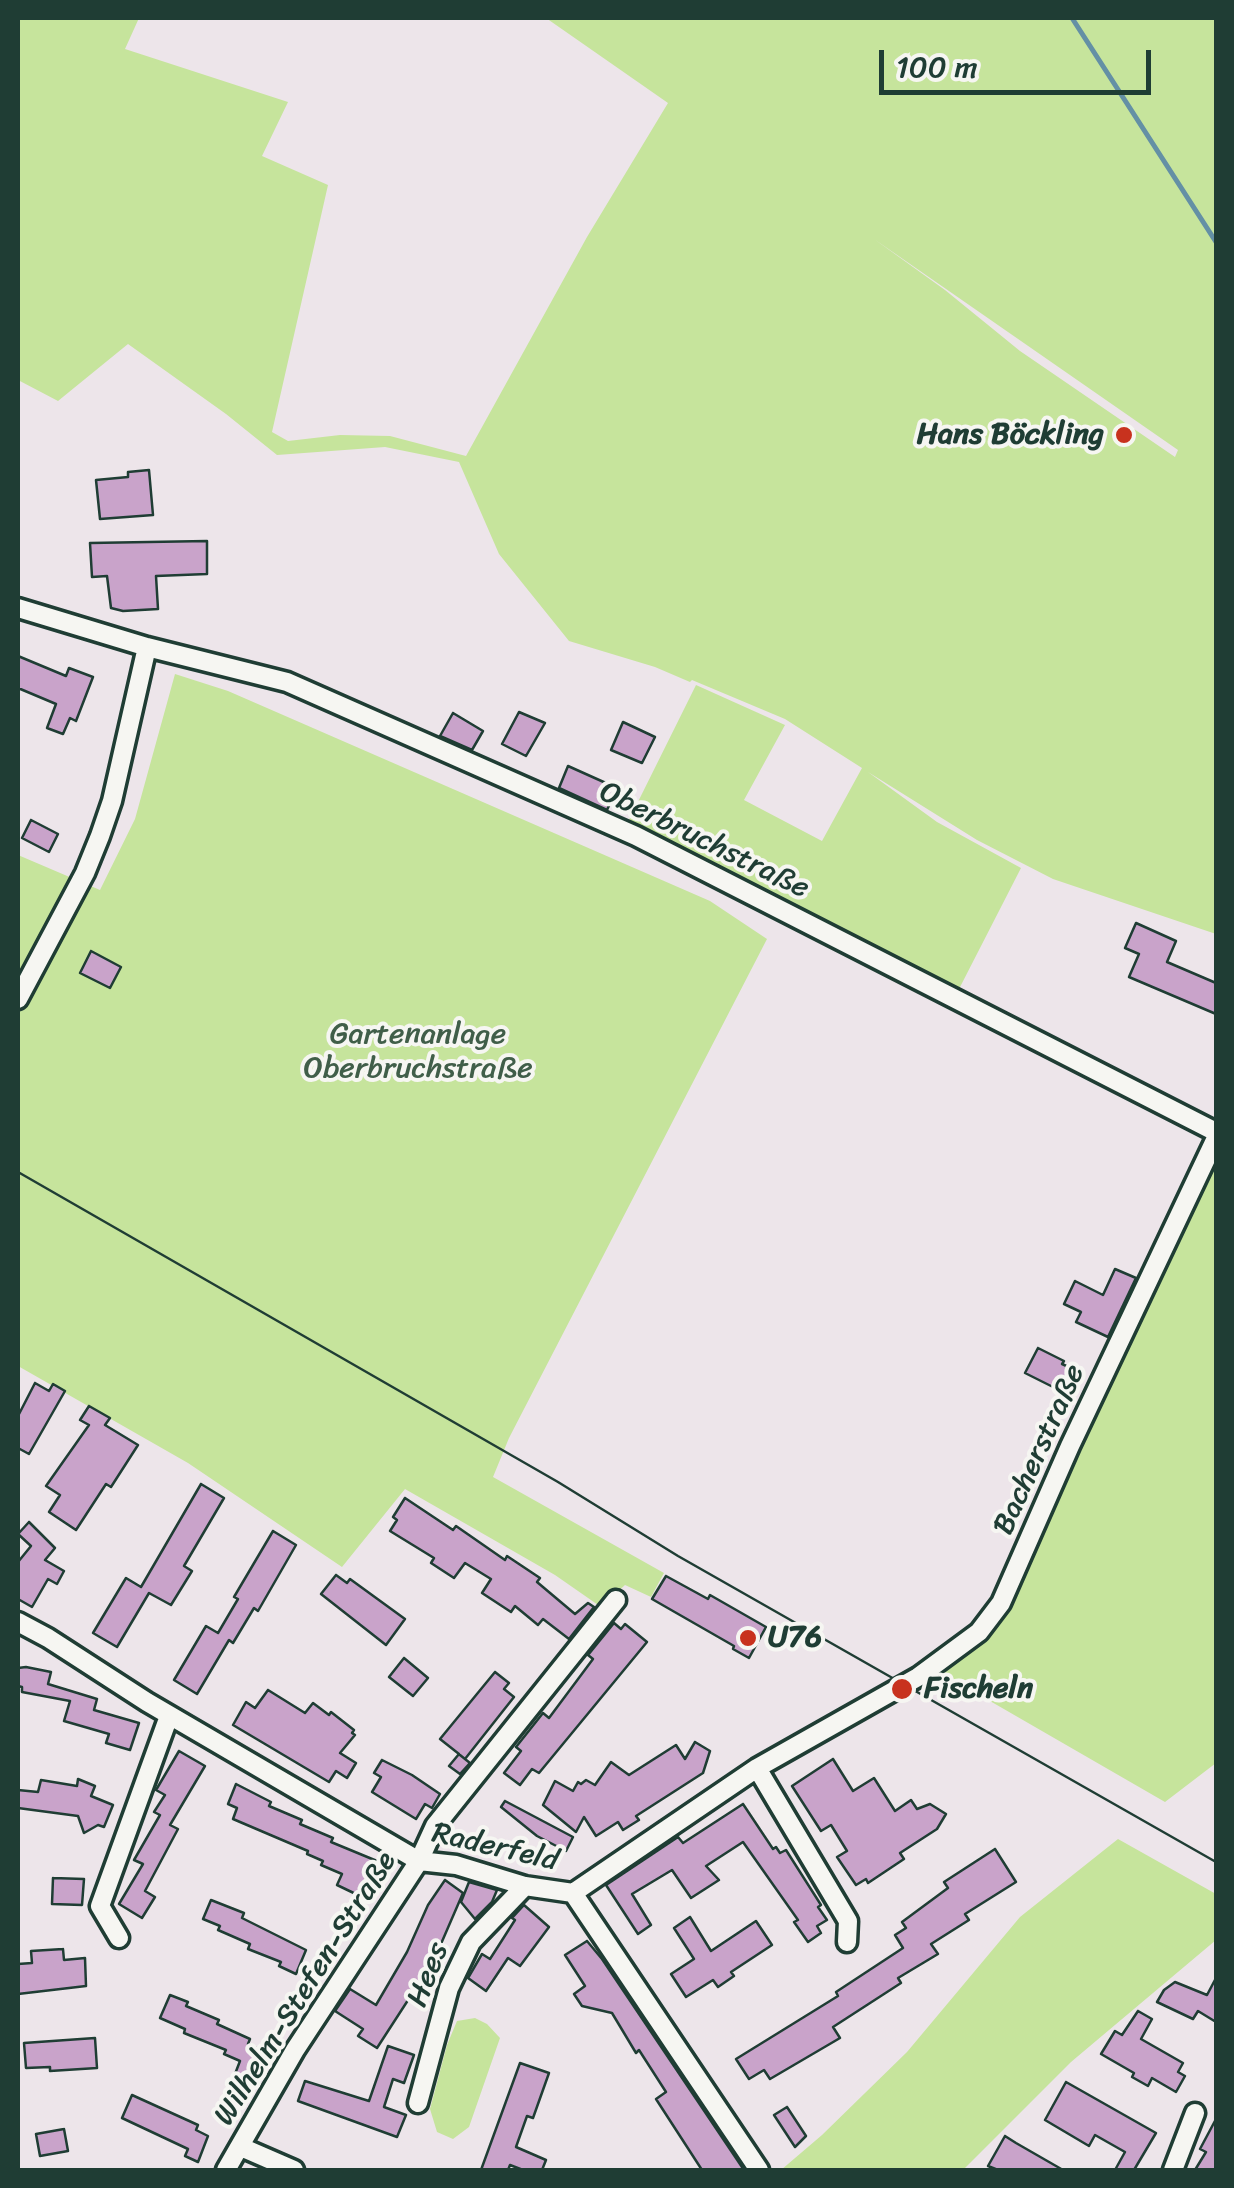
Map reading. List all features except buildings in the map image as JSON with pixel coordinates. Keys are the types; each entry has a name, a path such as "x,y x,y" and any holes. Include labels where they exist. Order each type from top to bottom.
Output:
{"street":[{"name":"Oberbruchstraße","path":"18,608 147,647 287,682 636,836 1216,1135"},
{"path":"18,999 100,836 112,801 147,647"},
{"name":"Bacherstraße","path":"758,1768 918,1677 965,1645 1001,1603 1216,1135"},
{"name":"Wilhelm-Stefen-Straße","path":"226,2170 295,2050 419,1861 436,1826 616,1600"},
{"name":"Raderfeld","path":"18,1622 169,1716 419,1861 573,1893 759,2170"},
{"path":"118,1938 100,1906 169,1716"},
{"path":"573,1893 758,1768 848,1920 847,1942"},
{"name":"Hees","path":"418,2103 449,1988 471,1942 525,1886"},
{"path":"1173,2170 1195,2113"},
{"path":"241,2147 294,2170"}],"green space":[{"path":"18,18 139,18 125,49 288,102 262,156 328,185 272,432 288,441 340,435 390,436 466,456 587,237 668,103 546,18 1216,18 1216,934 1053,879 977,840 868,772 937,822 1021,868 959,989 626,826 696,685 785,725 744,800 822,841 862,768 785,719 692,680 569,641 499,554 459,462 385,447 277,455 128,344 58,401 18,380","holes":["874,239 1178,450 1175,457 1020,351"]},
{"name":"Gartenanlage Oberbruchstraße","path":"175,674 228,691 710,901 767,939 509,1438 493,1477 664,1573 651,1597 625,1585 601,1607 555,1575 405,1489 342,1567 188,1463 18,1366 18,855 100,890 135,819"},
{"path":"1216,1164 1216,1763 1165,1802 938,1671 978,1642"},
{"path":"1118,1839 1216,1894 1216,1940 1071,2062 963,2170 781,2170 907,2052 1020,1917"},
{"path":"475,2018 500,2038 469,2127 453,2139 437,2132 430,2109 457,2021"}],"waterway":[{"path":"1072,18 1216,242"}],"tram line":[{"path":"18,1172 558,1482 678,1556 1216,1862"}],"place":[{"name":"Hans Böckling","path":"1124,435"},
{"name":"U76","path":"748,1638"},
{"name":"Fischeln","path":"902,1689"}]}
